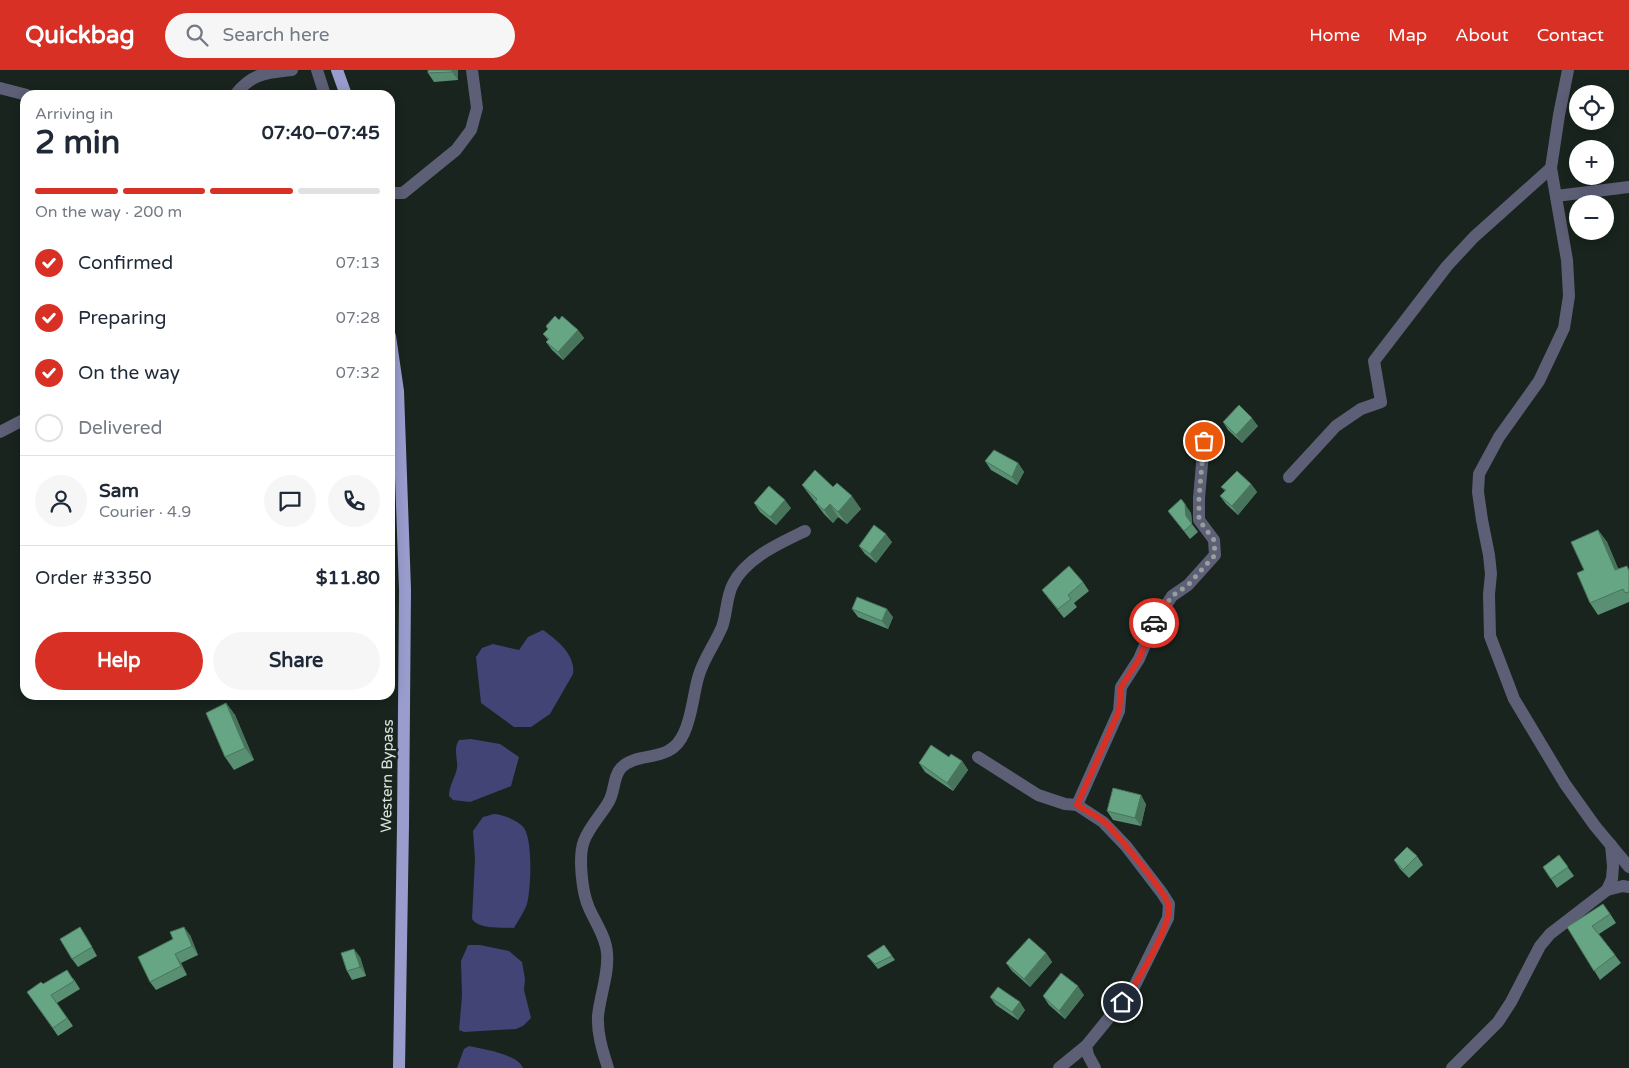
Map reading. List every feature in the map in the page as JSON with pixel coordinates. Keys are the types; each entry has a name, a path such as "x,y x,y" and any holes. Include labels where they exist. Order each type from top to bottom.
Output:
{"main road":[{"path":"337,70 344,90"},
{"name":"Western Bypass","path":"395,370 398,391 405,590 399,1068"}],"street":[{"path":"239,90 251,78 263,74 292,70"},
{"path":"317,70 323,90"},
{"path":"395,193 403,193 456,150 471,130 477,108 472,70"},
{"path":"1568,70 1551,168 1567,260 1569,296 1564,328 1539,381 1499,437 1479,474 1478,492 1491,574 1489,594 1490,636 1514,699 1565,784 1629,867"},
{"path":"0,88 20,93"},
{"path":"1289,477 1336,426 1361,409 1381,402 1374,361 1448,266 1474,237 1551,168"},
{"path":"1556,196 1629,187"},
{"path":"0,432 20,421"},
{"path":"1077,805 1119,711 1121,687 1139,659 1154,624 1172,596 1188,585 1215,555 1214,540 1199,520 1204,441"},
{"path":"608,1068 598,1026 608,961 607,951 585,896 582,870 584,841 611,798 619,769 627,763 667,752 682,737 689,719 700,668 724,622 732,584 760,555 805,531"},
{"path":"978,757 1038,795 1064,804 1077,805 1103,822 1120,840 1169,904 1168,918 1134,987 1086,1046 1059,1068"},
{"path":"1607,890 1612,879 1611,845"},
{"path":"1452,1068 1498,1022 1511,1002 1540,946 1550,934 1607,890 1623,886 1629,887"},
{"path":"1086,1046 1088,1055 1095,1068"}],"water":[{"path":"543,630 554,638 569,654 572,661 573,674 550,714 531,727 514,727 481,703 476,657 482,648 493,644 519,650 528,637"},
{"path":"471,739 500,744 519,757 511,786 470,802 453,800 449,796 449,792 457,768 457,743 459,740"},
{"path":"494,814 510,818 522,825 529,843 530,877 527,904 514,928 480,925 472,919 475,859 473,831 483,817"},
{"path":"468,945 480,945 509,951 522,962 525,979 524,990 531,1018 523,1026 516,1029 464,1032 459,1030 462,996 461,961"},
{"path":"469,1046 507,1056 520,1063 523,1068 457,1068 464,1049"}],"building":[{"path":"428,70 452,70 452,72 428,73"},
{"path":"555,316 559,320 562,316 578,330 558,352 546,342 549,339 543,334 548,329 546,326"},
{"path":"1239,405 1252,418 1236,435 1223,422"},
{"path":"994,450 1018,463 1012,477 985,461"},
{"path":"815,470 833,487 837,483 852,496 838,512 830,504 824,510 815,502 817,499 802,485"},
{"path":"1237,471 1251,484 1232,506 1220,496 1226,490 1221,487"},
{"path":"769,486 785,500 770,517 754,503"},
{"path":"1181,499 1185,504 1186,516 1192,524 1184,531 1168,511"},
{"path":"874,525 886,534 870,554 859,546"},
{"path":"1598,530 1615,570 1627,566 1629,571 1629,592 1625,593 1623,589 1590,603 1577,573 1584,570 1571,542"},
{"path":"1069,566 1083,582 1068,595 1071,599 1058,609 1042,590"},
{"path":"857,597 887,609 882,621 852,609"},
{"path":"226,703 245,748 225,757 206,713"},
{"path":"931,745 949,757 951,754 962,761 947,783 919,763"},
{"path":"1113,788 1141,795 1135,818 1107,811"},
{"path":"1407,847 1417,856 1403,870 1394,860"},
{"path":"1559,855 1568,867 1551,879 1543,867"},
{"path":"1603,904 1610,914 1592,926 1615,955 1594,971 1567,927"},
{"path":"80,927 92,947 72,959 60,939"},
{"path":"184,927 192,946 175,954 181,966 150,982 138,957 173,939 170,932"},
{"path":"1029,938 1046,953 1024,979 1006,963"},
{"path":"884,945 892,956 875,964 867,956"},
{"path":"354,949 360,967 347,971 341,953"},
{"path":"67,970 74,981 51,995 67,1018 53,1028 27,992 41,982 43,984"},
{"path":"1061,973 1078,986 1059,1011 1043,996"},
{"path":"998,987 1020,1002 1012,1012 990,997"}],"way so far":[{"path":"1154,623 1172,596 1188,585 1215,555 1214,540 1199,520 1204,441"}],"route":[{"path":"1122,1002 1134,987 1159,938 1168,918 1169,904 1126,846 1103,822 1077,805 1119,711 1121,687 1139,659 1154,623"}]}
